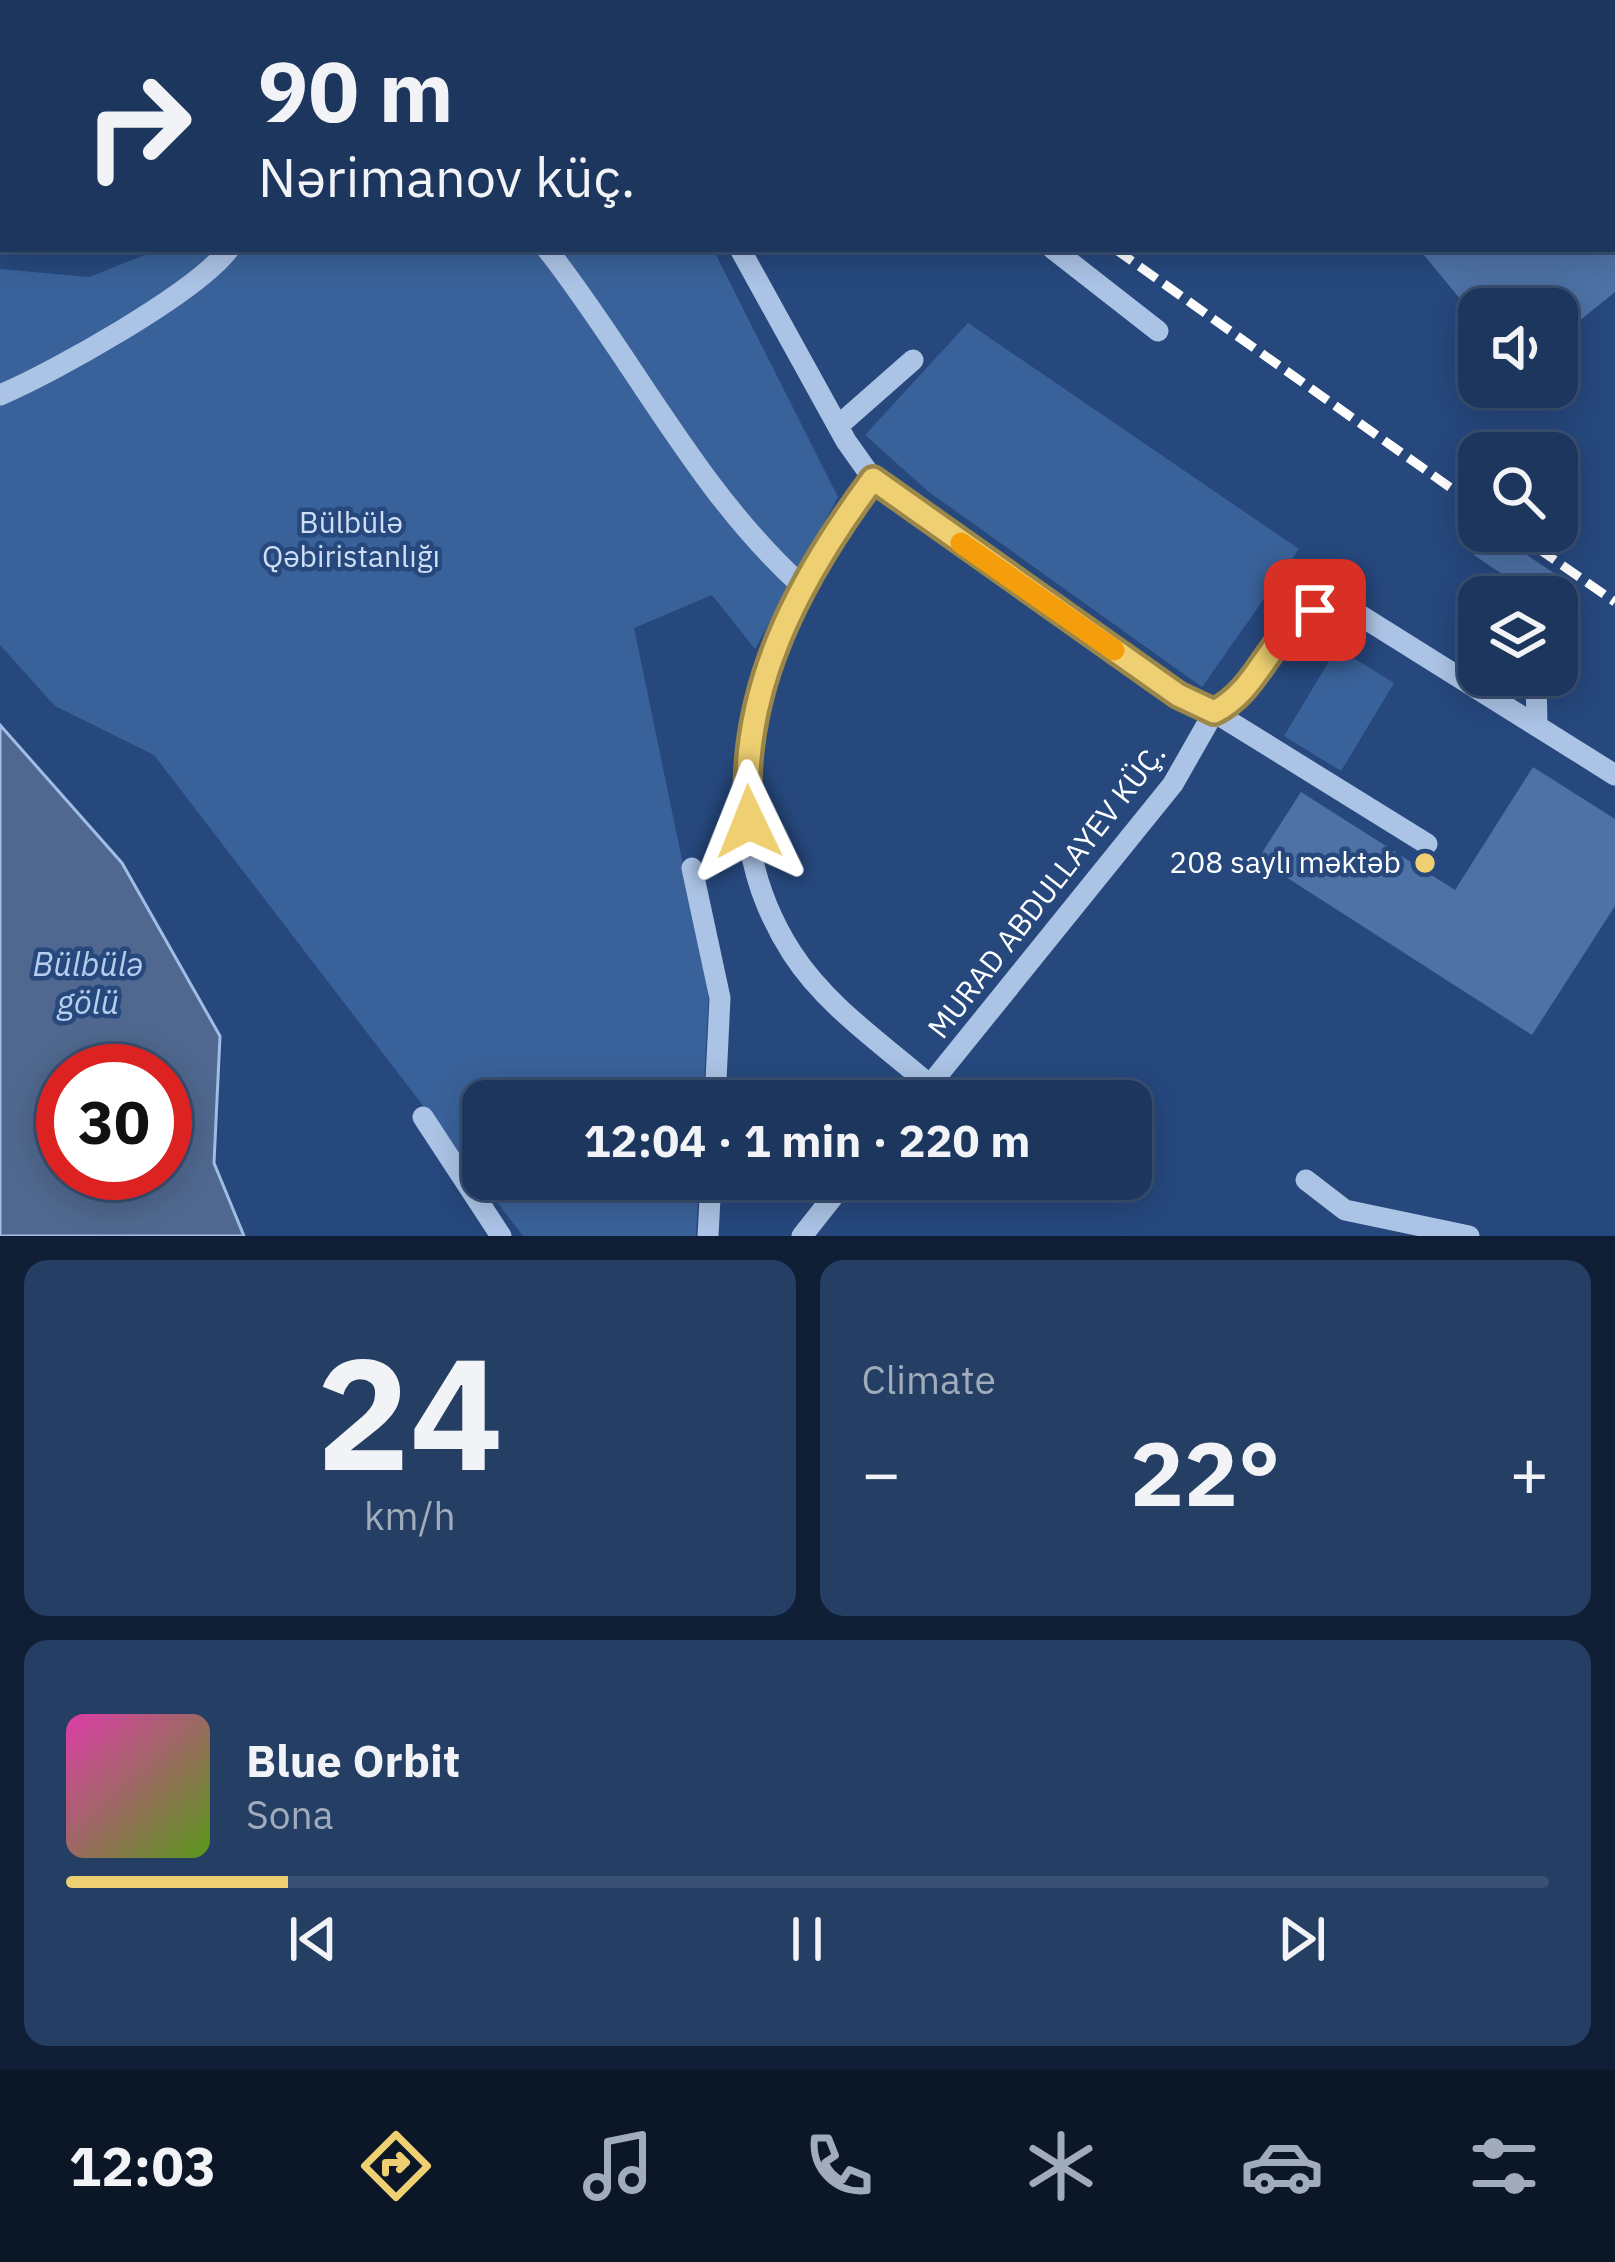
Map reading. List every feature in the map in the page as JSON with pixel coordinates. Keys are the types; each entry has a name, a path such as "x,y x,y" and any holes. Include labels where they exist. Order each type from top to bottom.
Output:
{"street":[{"path":"0,394 149,309 208,271 226,252"},
{"path":"549,252 706,478 770,557 802,586"},
{"path":"742,252 838,426 873,479 1178,695 1214,712 1427,844"},
{"path":"1056,252 1158,331"},
{"path":"838,426 913,361"},
{"path":"873,479 802,586 770,652 745,775 754,869 776,926 807,974 911,1080"},
{"name":"MURAD ABDULLAYEV KÜÇ.","path":"934,1080 1173,784 1214,712 1243,693 1298,618 1337,607 1615,776"},
{"path":"1536,696 1537,726"},
{"path":"692,868 720,998 716,1080"},
{"path":"423,1117 500,1236"},
{"path":"1306,1180 1346,1210 1467,1236"},
{"path":"709,1236 710,1200"},
{"path":"802,1236 830,1200"}],"green space":[{"name":"Bülbülə Qəbiristanlığı","path":"152,252 715,252 838,497 755,649 712,595 634,628 709,990 704,1080 462,1080 462,1156 154,755 55,706 0,645 0,269 89,277"},
{"path":"968,323 1299,549 1202,687 929,492 865,435"},
{"path":"1337,648 1394,683 1341,771 1284,736"},
{"name":"Bülbülə Qəbiristanlığı","path":"495,1200 698,1200 696,1236 523,1236"}],"water":[{"name":"Bülbülə gölü","path":"0,725 122,863 220,1036 214,1163 244,1236 0,1236"}],"building":[{"path":"1421,252 1615,252 1615,292 1578,322 1578,288 1458,288 1458,296"},
{"path":"1522,552 1559,576 1505,576 1474,555"},
{"path":"1533,767 1615,819 1615,906 1532,1035 1258,859 1301,792 1455,890"}],"railway":[{"path":"1119,252 1458,493"},
{"path":"1543,552 1615,602"}],"slow traffic":[{"path":"961,543 1114,650"}],"place":[{"name":"208 saylı məktəb","path":"1425,863"}],"route":[{"path":"749,822 745,775 770,652 838,525 873,479 1178,695 1214,712 1243,693 1298,618 1315,610"}]}
